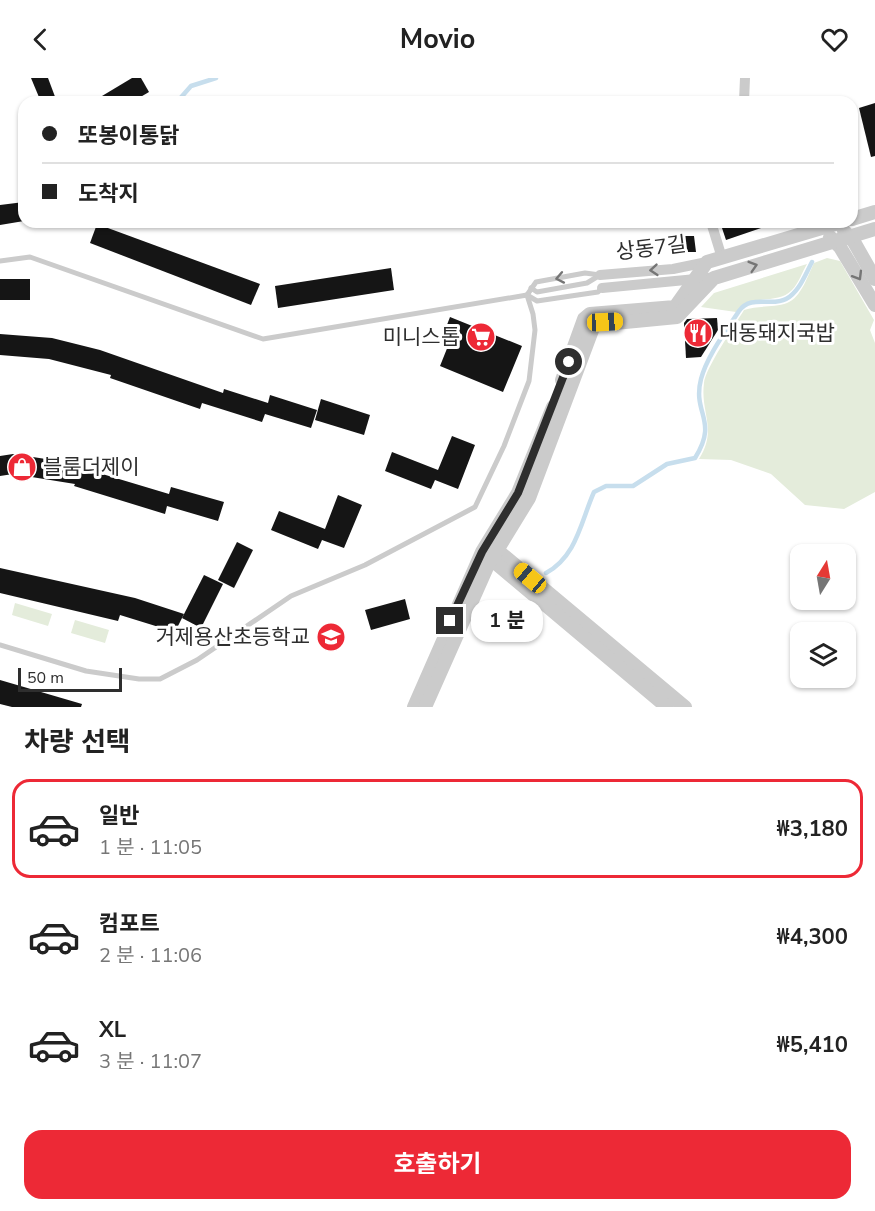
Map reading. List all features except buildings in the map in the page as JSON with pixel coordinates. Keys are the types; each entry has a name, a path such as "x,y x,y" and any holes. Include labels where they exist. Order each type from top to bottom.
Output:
{"street":[{"path":"744,96 745,78"},
{"path":"858,217 875,212"},
{"path":"713,228 722,258"},
{"name":"상동7길","path":"600,275 673,269 707,262 817,228"},
{"path":"831,228 835,241 875,304"},
{"path":"836,228 850,237 875,279"},
{"name":"상동7길","path":"602,288 717,277 875,229"},
{"name":"상동7길","path":"672,311 707,262"},
{"name":"상동7길","path":"672,311 684,310 706,284 717,277"},
{"path":"414,707 518,493 586,316 596,312 672,311 674,290 661,283"},
{"path":"425,707 489,551"},
{"path":"489,551 668,707"},
{"path":"489,551 685,707"}],"lane":[{"path":"0,261 30,257 263,339 526,295 537,301 598,292 602,288"},
{"path":"526,295 536,282 585,273 600,275"},
{"path":"531,288 537,292 557,289 587,283 600,275"},
{"path":"0,645 86,670 139,679 160,679 197,660 291,596 365,566 476,507 504,446 529,381 535,330 533,314 526,295"}],"green space":[{"path":"827,258 840,261 874,320 870,330 875,343 875,492 844,509 805,505 771,474 731,460 699,459 705,448 708,430 703,394 706,376 744,310 782,305 792,300 804,286 814,263"},
{"path":"807,264 797,284 786,295 749,302 736,312 701,307 714,293"},
{"path":"15,603 52,614 48,626 12,615"},
{"path":"75,620 109,630 105,643 71,633"}],"waterway":[{"path":"182,96 191,86 216,78"},
{"path":"546,573 556,566 571,548 594,492 606,486 633,486 667,464 695,458 705,435 699,391 701,379 717,344 744,306 755,302 780,301 791,296 812,262"}],"place":[{"name":"대동돼지국밥","path":"698,333"},
{"name":"미니스톱","path":"481,337"},
{"name":"블룸더제이","path":"22,467"},
{"name":"거제용산초등학교","path":"331,637"}],"route":[{"path":"450,621 482,552 518,493 569,362"}]}
